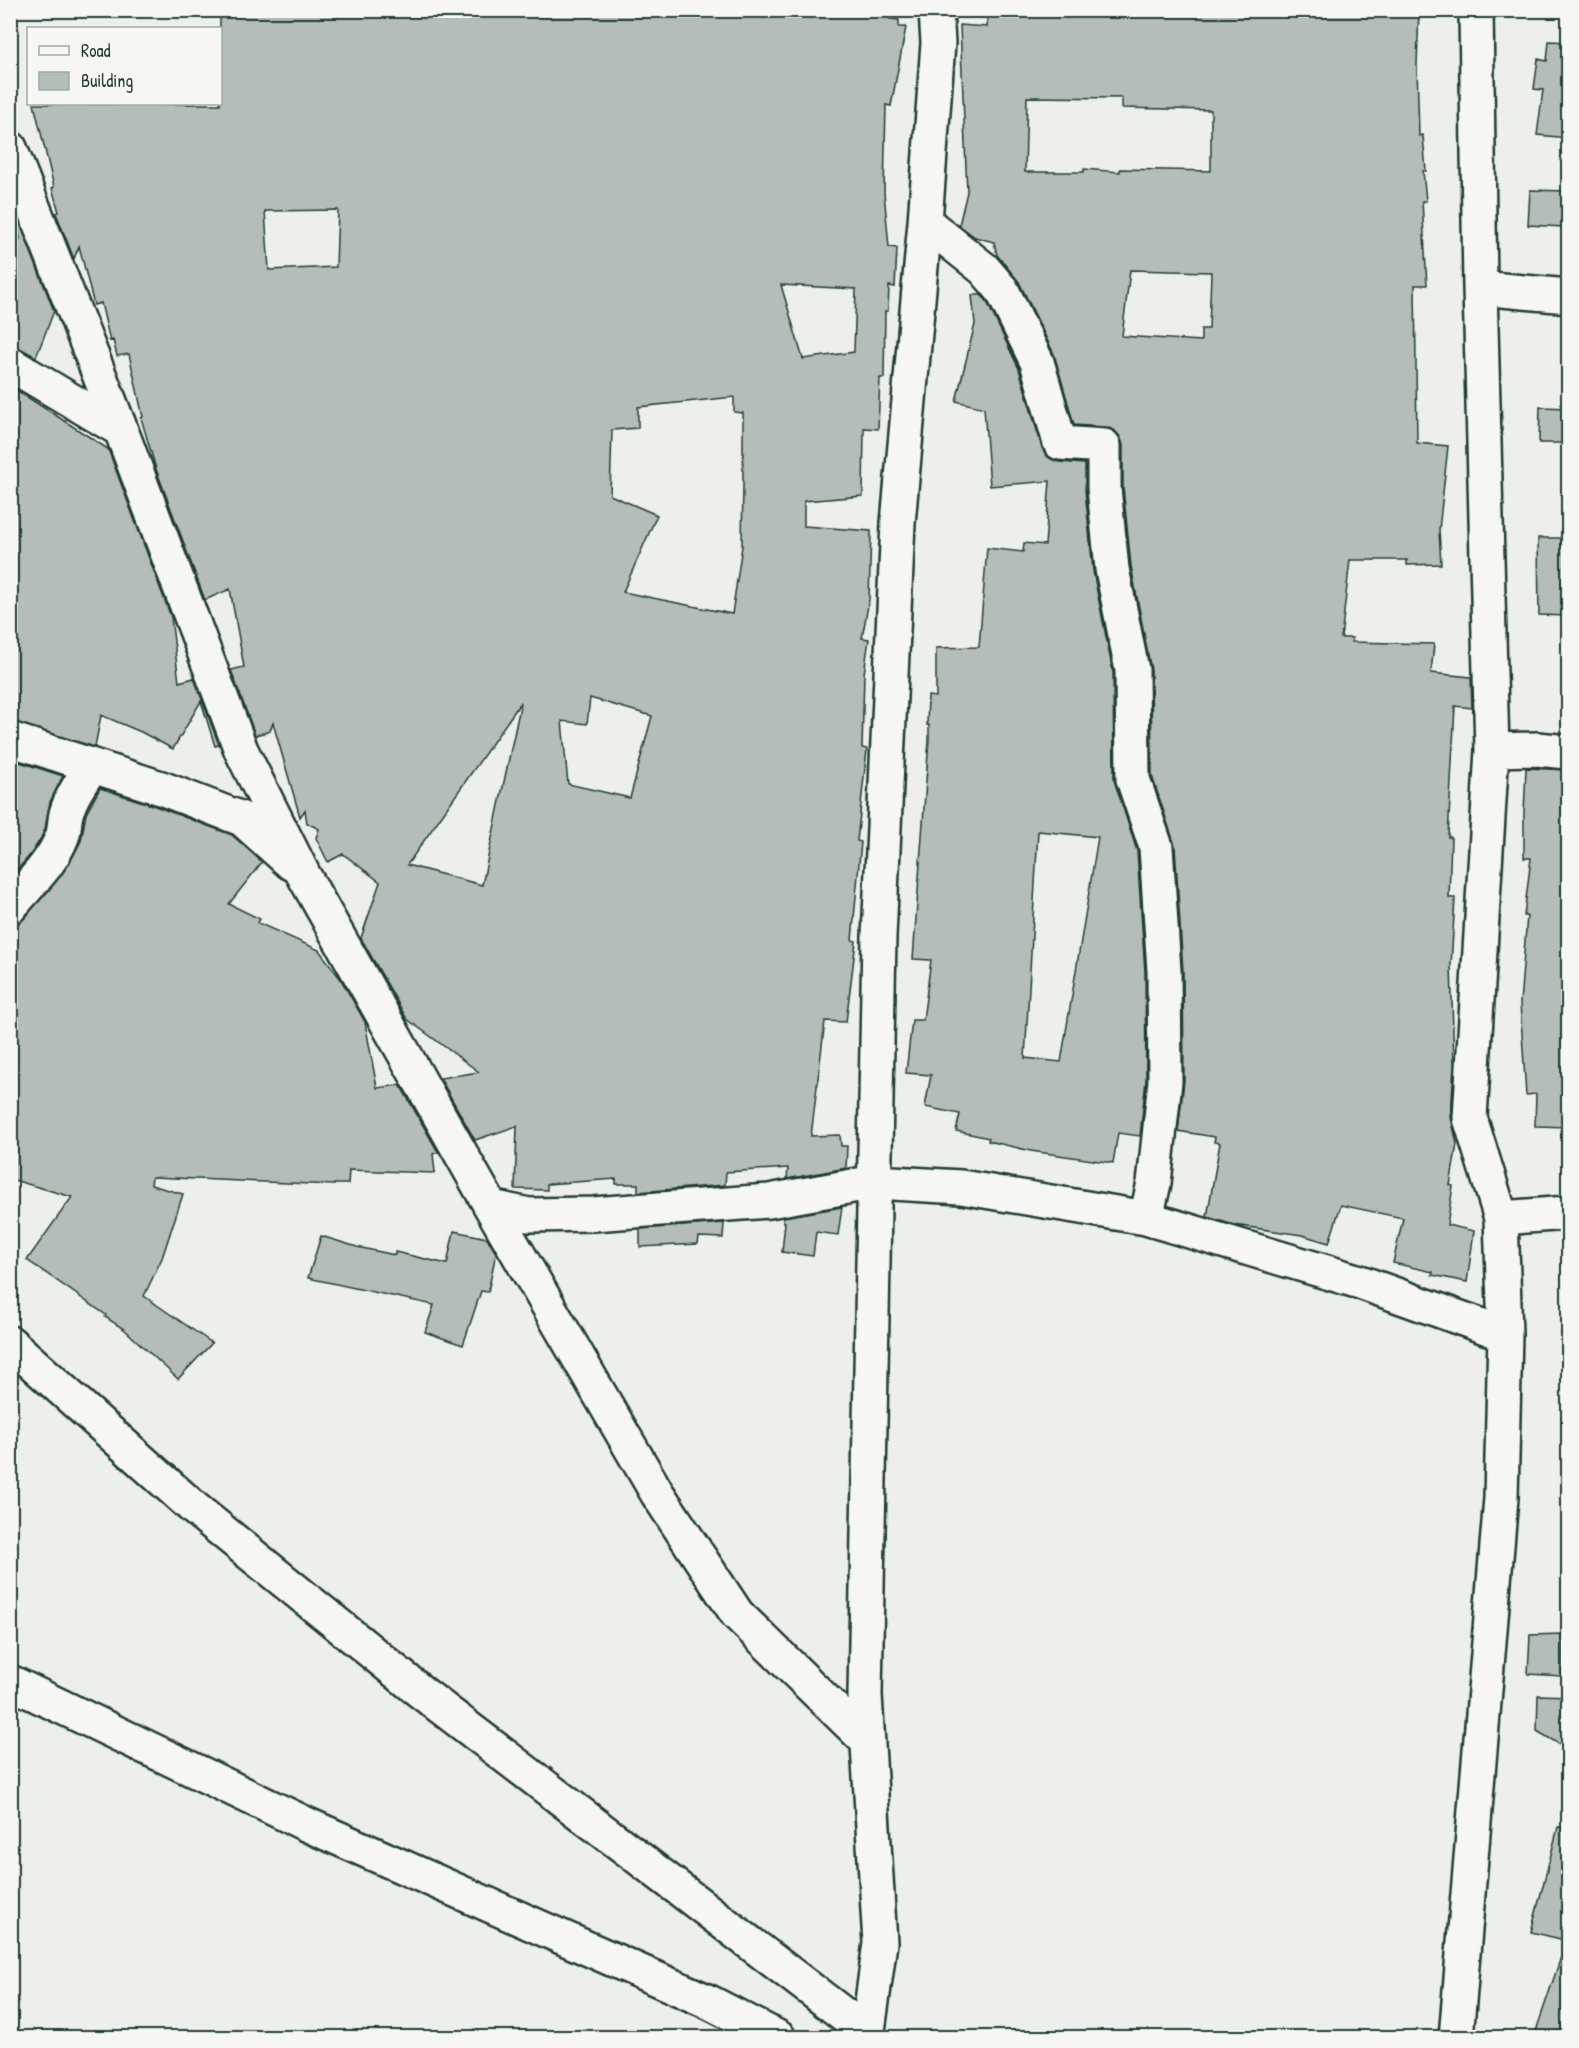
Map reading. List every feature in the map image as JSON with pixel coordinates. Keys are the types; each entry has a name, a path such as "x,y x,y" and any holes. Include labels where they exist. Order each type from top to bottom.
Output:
{"street":[{"path":"10,1343 194,1508 421,1692 868,2035 880,1944 865,1695 879,937 897,523 925,222 938,43 936,10"},
{"path":"1456,2037 1501,1498 1505,1334 1501,1218 1470,1118 1492,750 1480,288 1476,10"},
{"path":"10,148 121,430 241,750 303,874 491,1207 657,1493 737,1614 868,1742"},
{"path":"925,222 984,269 1002,290 1037,362 1060,443 1104,446 1104,488 1112,569 1132,670 1133,779 1156,848 1164,971 1165,1081 1154,1183 1146,1218"},
{"path":"1480,288 1569,296"},
{"path":"10,364 121,430"},
{"path":"10,739 161,788 242,819 303,874"},
{"path":"1492,750 1537,749 1569,752"},
{"path":"10,907 36,880 47,864 63,836 66,816 73,796 92,766"},
{"path":"491,1207 529,1215 593,1214 769,1201 875,1182 961,1187 1146,1218 1360,1282 1505,1334"},
{"path":"1501,1218 1569,1213"},
{"path":"10,1682 308,1825 709,2002 779,2037"}],"building":[{"path":"220,10 891,10 890,19 899,20 899,27 906,27 891,106 886,105 884,192 889,247 897,248 895,287 889,286 888,311 885,311 884,378 880,378 878,429 864,428 863,496 804,501 804,526 871,531 869,600 862,638 869,639 864,674 862,748 867,749 857,841 861,842 852,940 856,941 846,1022 825,1021 811,1136 840,1135 841,1146 847,1146 846,1168 787,1179 788,1168 726,1172 725,1185 638,1192 638,1184 616,1184 616,1179 547,1184 547,1190 515,1189 517,1126 475,1140 440,1078 479,1072 407,1019 361,938 380,882 343,854 328,862 316,838 319,829 307,823 305,810 300,817 273,723 270,731 255,735 231,670 244,667 230,589 205,600 156,469 141,418 143,417 129,354 117,356 113,340 110,341 101,303 94,305 79,246 74,259 56,213 59,212 52,188 54,187 34,105 222,105","holes":["338,210 336,267 269,270 265,211","781,285 856,289 854,352 803,359","734,397 734,412 743,413 743,485 742,546 732,614 623,592 657,515 610,495 612,430 638,428 638,407","590,698 652,716 630,798 568,784 562,721 587,724","521,702 482,885 407,865"]},
{"path":"988,10 1072,14 1073,10 1297,12 1297,10 1419,10 1417,65 1419,136 1423,135 1426,171 1423,171 1426,201 1422,201 1427,285 1415,285 1417,443 1448,446 1439,530 1441,564 1407,565 1407,560 1350,560 1341,638 1352,638 1352,642 1434,644 1431,673 1471,677 1472,708 1455,706 1448,837 1451,837 1449,898 1455,898 1451,965 1454,1065 1451,1117 1457,1144 1450,1185 1453,1186 1447,1225 1474,1231 1467,1282 1432,1275 1433,1272 1393,1263 1403,1218 1341,1205 1329,1243 1302,1235 1234,1225 1207,1217 1220,1143 1214,1142 1215,1137 1178,1131 1184,1081 1183,971 1175,846 1152,776 1151,670 1131,566 1123,487 1123,445 1114,430 1105,427 1074,425 1054,354 1019,282 997,255 994,242 975,237 959,225 967,192 960,25 987,27","holes":["1027,97 1122,98 1122,108 1211,110 1211,171 1120,169 1120,172 1084,169 1084,172 1025,172","1130,270 1211,272 1209,329 1201,329 1201,341 1122,336"]},
{"path":"1549,41 1569,42 1569,138 1537,135 1543,90 1534,89 1538,59 1547,61"},
{"path":"1530,190 1566,191 1564,227 1528,225"},
{"path":"19,221 54,311 36,357 10,345 10,239 20,239 17,222"},
{"path":"972,295 981,295 986,300 1019,369 1042,448 1048,457 1059,462 1085,464 1085,490 1093,571 1113,672 1114,780 1137,851 1145,972 1146,1080 1140,1136 1118,1133 1113,1163 1031,1151 956,1131 960,1114 925,1107 931,1075 906,1073 912,1020 923,1020 931,960 913,959 929,740 928,696 936,697 936,648 979,647 987,548 1023,552 1024,543 1045,545 1050,481 990,486 984,408 956,401 975,324","holes":["1038,831 1098,837 1061,1062 1025,1058"]},
{"path":"10,386 108,449 171,617 179,682 194,678 219,745 215,746 201,701 173,749 101,715 95,747 10,721"},
{"path":"1540,407 1569,408 1569,443 1539,443"},
{"path":"1538,538 1568,538 1568,616 1539,615"},
{"path":"10,759 63,776 50,802 41,838 31,854 10,878"},
{"path":"1526,768 1569,770 1569,1127 1535,1126 1536,1094 1526,1095 1520,1003 1527,916 1524,916 1531,858 1524,858"},
{"path":"100,788 232,835 262,862 229,904 260,919 258,923 319,950 340,978 365,1022 377,1088 400,1085 438,1152 433,1154 435,1173 349,1170 348,1184 152,1177 151,1185 183,1194 162,1258 144,1296 212,1343 178,1379 124,1329 27,1260 72,1197 10,1179 10,925 17,924 24,919 67,867 81,841 86,814"},
{"path":"842,1207 838,1235 816,1232 813,1256 782,1252 785,1222 783,1222 783,1217"},
{"path":"724,1223 723,1238 699,1237 698,1244 640,1247 640,1229"},
{"path":"454,1231 487,1238 496,1253 488,1292 481,1291 463,1345 425,1332 434,1305 308,1278 321,1236 357,1247 395,1255 395,1252 447,1264"},
{"path":"1563,1634 1562,1676 1528,1674 1530,1635"},
{"path":"1538,1695 1569,1696 1569,1750 1537,1731"},
{"path":"1558,1827 1569,1828 1569,1941 1531,1932"},
{"path":"1563,1951 1569,1951 1569,2037 1534,2037"}]}
